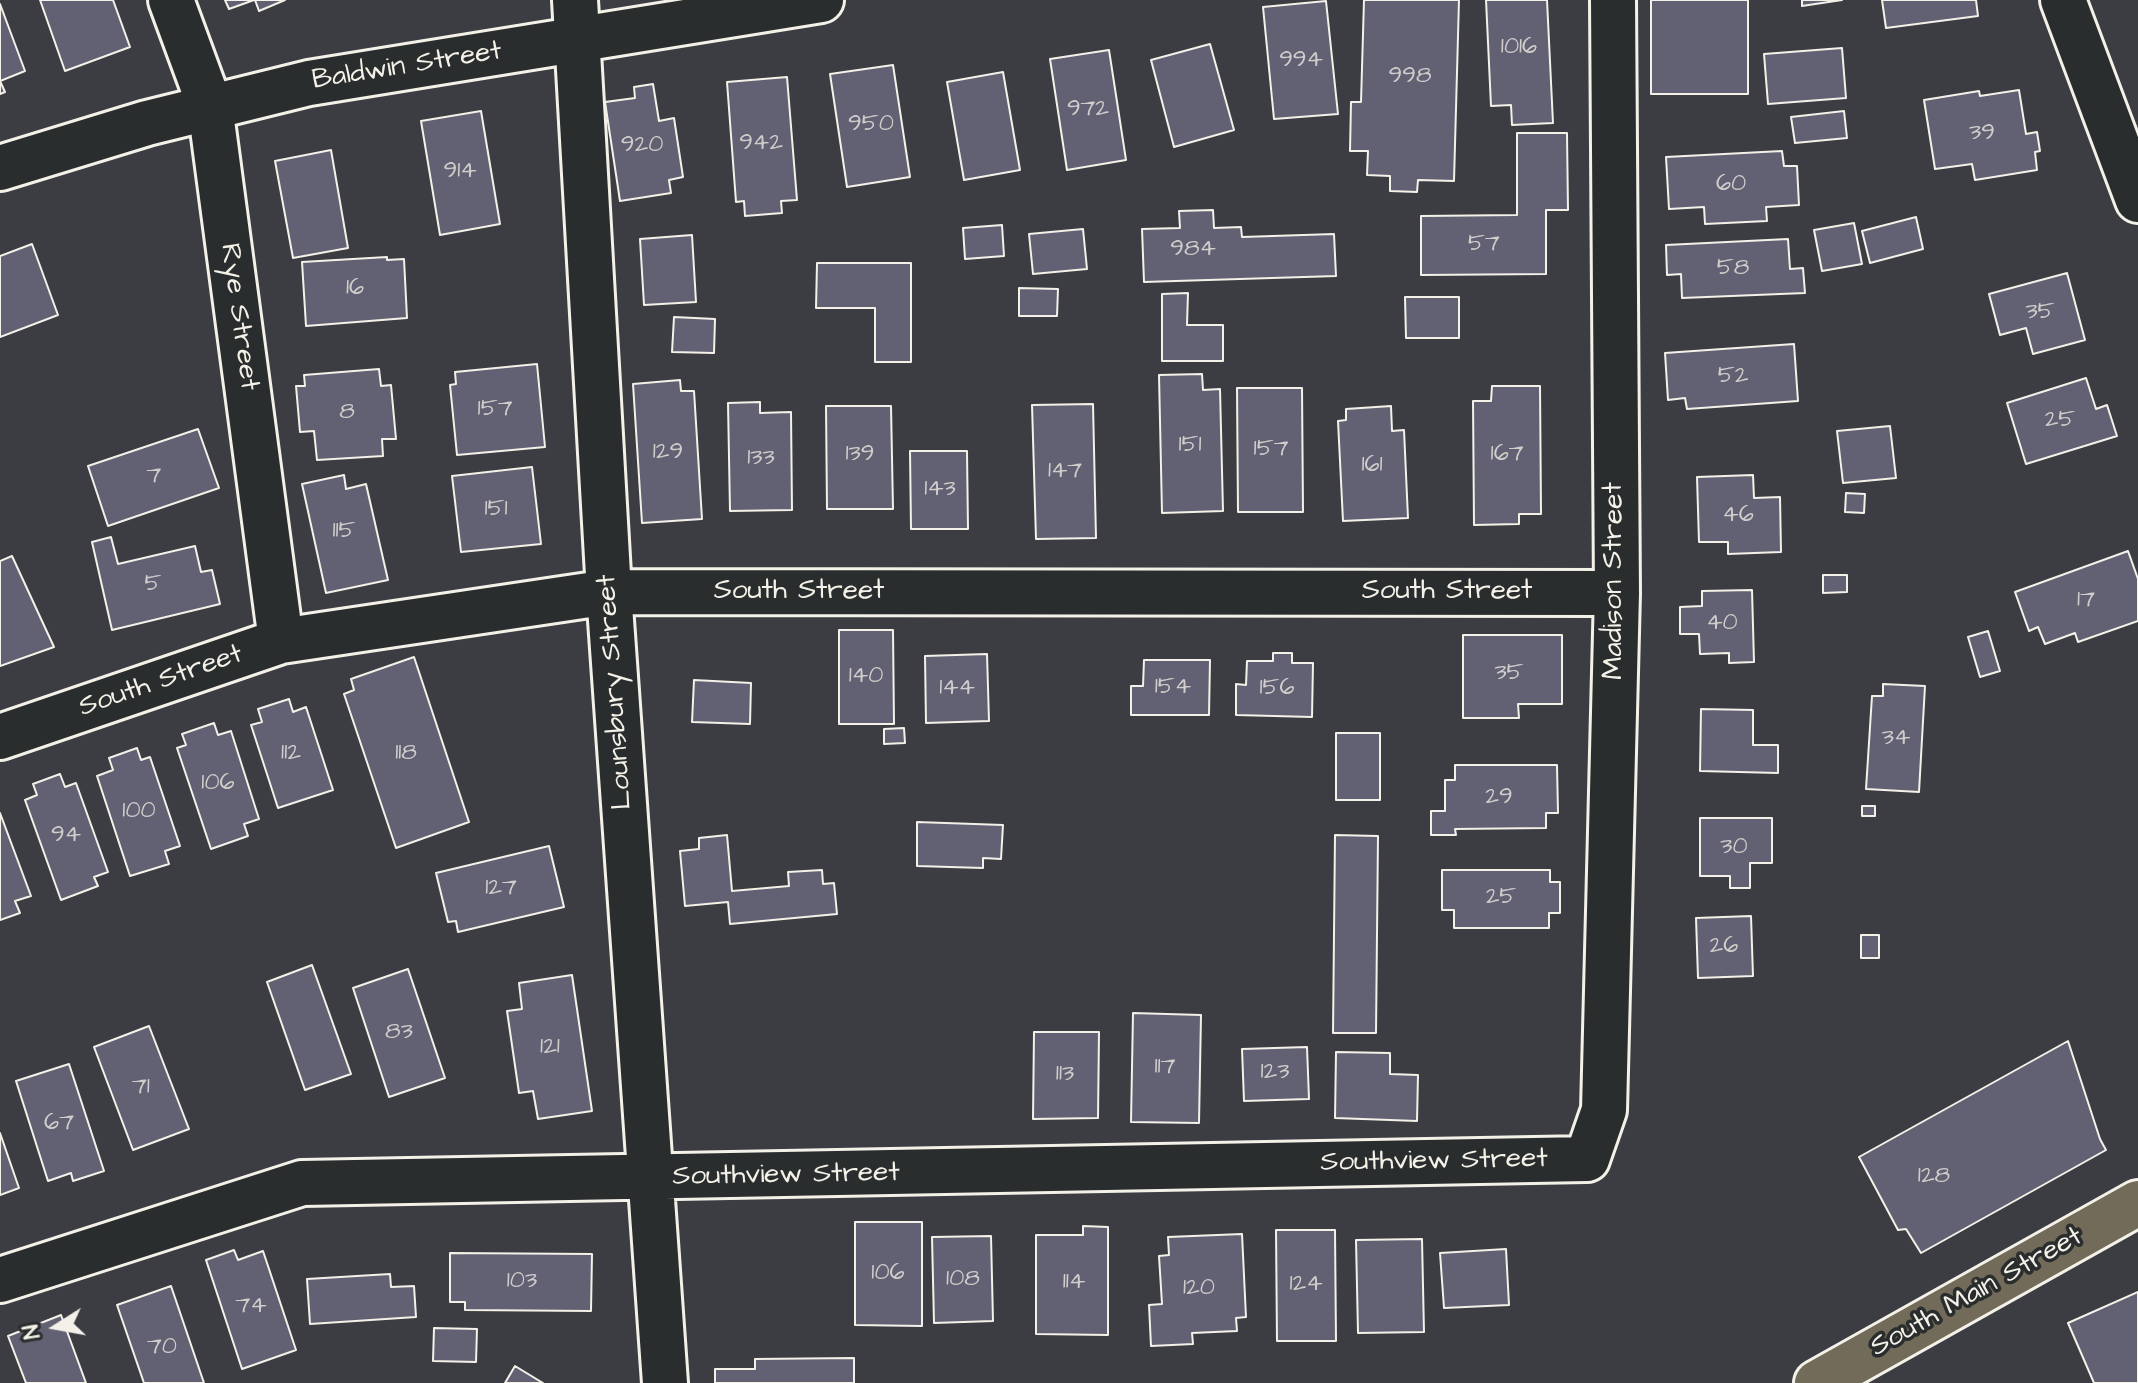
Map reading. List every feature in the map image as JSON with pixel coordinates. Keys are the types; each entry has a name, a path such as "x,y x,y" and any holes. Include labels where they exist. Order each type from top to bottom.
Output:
{"main road":[{"name":"South Main Street","path":"1817,1383 2138,1203"}],"street":[{"name":"Rye Street","path":"171,0 210,106 281,641"},
{"name":"Baldwin Street","path":"0,168 210,106 575,20 821,0"},
{"name":"Madison Street","path":"1587,1159 1604,1110 1617,593 1613,0"},
{"path":"2063,0 2138,200"},
{"name":"Lounsbury Street","path":"575,20 609,592 665,1383"},
{"name":"South Street","path":"0,737 281,641 609,592 1617,593"},
{"name":"Southview Street","path":"0,1280 302,1183 1587,1159"}],"building":[{"path":"40,0 113,0 130,47 65,71"},
{"path":"225,0 254,0 229,9"},
{"path":"255,0 285,0 259,11"},
{"path":"1364,0 1459,0 1454,181 1418,180 1417,192 1390,191 1390,176 1367,175 1368,151 1350,151 1351,102 1361,102"},
{"path":"1486,0 1547,0 1553,123 1512,125 1511,105 1491,106"},
{"path":"1651,0 1748,0 1748,94 1651,94"},
{"path":"1802,0 1842,0 1802,6"},
{"path":"1882,0 1976,0 1978,16 1886,28"},
{"path":"1326,1 1338,114 1274,119 1263,7"},
{"path":"0,4 25,71 0,81"},
{"path":"1210,44 1234,130 1174,147 1151,60"},
{"path":"1842,48 1846,98 1768,104 1764,54"},
{"path":"1109,50 1126,160 1067,170 1050,59"},
{"path":"893,65 910,177 847,187 830,74"},
{"path":"1003,72 1020,170 964,180 947,82"},
{"path":"787,77 797,200 781,201 782,213 745,216 744,201 736,202 727,82"},
{"path":"653,84 659,121 674,118 683,177 669,180 671,193 620,201 605,102 635,98 634,87"},
{"path":"2019,90 2026,134 2037,132 2040,151 2035,152 2037,170 1975,180 1972,164 1935,169 1924,100 1979,91 1980,96"},
{"path":"481,111 500,224 440,235 421,121"},
{"path":"1844,111 1847,138 1795,143 1791,117"},
{"path":"1517,133 1567,133 1568,210 1546,210 1546,274 1421,275 1421,216 1517,215"},
{"path":"331,150 348,248 293,258 275,161"},
{"path":"1782,151 1784,166 1797,166 1799,205 1766,207 1767,221 1705,224 1704,207 1669,209 1666,157"},
{"path":"1213,210 1214,228 1241,227 1242,237 1334,234 1336,276 1144,282 1142,229 1180,228 1179,211"},
{"path":"1916,217 1923,249 1870,263 1862,231"},
{"path":"1854,223 1862,264 1822,271 1814,230"},
{"path":"1002,225 1004,256 965,259 963,228"},
{"path":"1083,229 1087,269 1033,274 1029,234"},
{"path":"692,235 696,302 644,305 640,239"},
{"path":"1788,239 1790,269 1803,268 1805,293 1682,298 1681,274 1667,275 1666,245"},
{"path":"32,244 58,315 0,337 0,256"},
{"path":"387,257 387,260 404,259 407,318 306,326 302,262"},
{"path":"817,263 911,263 911,362 875,362 875,308 816,308"},
{"path":"2067,273 2085,340 2033,354 2026,328 2000,335 1989,294"},
{"path":"1019,288 1058,289 1057,316 1019,316"},
{"path":"1188,293 1187,325 1223,325 1223,361 1162,361 1162,294"},
{"path":"1405,297 1459,297 1459,338 1406,338"},
{"path":"674,317 715,319 714,353 672,352"},
{"path":"1794,344 1798,401 1687,409 1685,398 1668,400 1665,353"},
{"path":"537,364 545,447 457,455 450,385 456,384 455,372"},
{"path":"379,369 381,386 391,385 396,439 382,439 383,456 317,460 314,431 300,432 296,386 305,386 304,375"},
{"path":"1202,374 1203,390 1220,389 1223,511 1162,513 1159,375"},
{"path":"2086,378 2096,409 2107,405 2117,436 2026,464 2007,403"},
{"path":"680,380 681,391 694,391 702,519 642,523 633,384"},
{"path":"1492,386 1540,386 1541,514 1519,514 1519,524 1474,525 1473,401 1491,401"},
{"path":"1237,388 1302,388 1303,512 1238,512"},
{"path":"760,402 760,413 791,412 792,510 730,511 728,403"},
{"path":"1093,404 1096,538 1036,539 1032,405"},
{"path":"826,406 891,406 893,509 827,509"},
{"path":"1391,406 1392,431 1404,430 1408,518 1343,521 1338,421 1346,420 1346,409"},
{"path":"1890,426 1896,478 1843,483 1837,431"},
{"path":"198,429 219,488 108,526 88,466"},
{"path":"910,451 967,451 968,529 911,529"},
{"path":"532,467 541,544 461,552 452,476"},
{"path":"344,475 346,489 366,484 388,580 326,593 302,484"},
{"path":"1753,475 1754,498 1780,497 1781,552 1728,554 1728,542 1699,542 1697,477"},
{"path":"1846,493 1865,494 1864,513 1845,512"},
{"path":"111,537 118,564 195,546 201,572 212,570 220,604 112,630 92,542"},
{"path":"2128,551 2138,579 2138,621 2078,642 2075,633 2045,644 2038,627 2029,631 2015,592"},
{"path":"12,556 54,647 0,666 0,561"},
{"path":"1823,575 1847,575 1847,592 1823,593"},
{"path":"1752,590 1754,662 1729,663 1729,653 1700,654 1699,634 1680,634 1680,607 1702,606 1702,591"},
{"path":"839,630 893,630 894,724 839,724"},
{"path":"1988,631 2000,671 1980,677 1968,637"},
{"path":"1463,635 1562,635 1562,704 1518,704 1519,718 1463,718"},
{"path":"1273,653 1292,653 1292,663 1313,663 1312,717 1236,715 1236,684 1246,685 1247,661 1273,661"},
{"path":"987,654 989,721 926,723 925,656"},
{"path":"414,657 469,822 396,848 344,694 354,690 351,679"},
{"path":"1144,660 1210,660 1209,715 1131,715 1131,686 1143,686"},
{"path":"694,680 751,683 750,724 692,722"},
{"path":"1883,684 1925,686 1919,792 1866,789 1872,696 1883,696"},
{"path":"289,699 293,712 306,707 333,790 278,808 251,725 262,722 258,709"},
{"path":"1701,709 1753,710 1753,745 1778,745 1778,773 1700,771"},
{"path":"214,723 218,735 231,731 259,819 244,824 248,836 211,849 177,748 186,745 182,734"},
{"path":"904,728 905,743 884,744 884,729"},
{"path":"1336,733 1380,733 1380,800 1336,800"},
{"path":"137,748 141,760 150,757 180,846 165,851 169,864 130,876 97,776 113,770 109,758"},
{"path":"1455,765 1557,765 1558,813 1546,813 1546,828 1455,829 1456,835 1431,835 1431,811 1445,811 1445,780 1455,780"},
{"path":"60,774 65,787 76,783 108,872 94,877 98,886 61,900 25,800 37,795 33,784"},
{"path":"1862,806 1875,806 1875,816 1862,816"},
{"path":"0,813 31,896 15,901 20,913 0,920"},
{"path":"1700,818 1772,818 1772,863 1750,863 1750,888 1730,888 1730,876 1700,876"},
{"path":"917,822 1003,825 1001,859 983,858 983,868 917,866"},
{"path":"727,835 732,891 789,886 788,872 822,870 823,884 834,883 837,914 730,924 728,902 685,906 680,851 699,849 699,838"},
{"path":"1335,835 1378,836 1376,1033 1333,1033"},
{"path":"549,846 564,907 458,932 456,921 448,922 436,873"},
{"path":"1442,870 1550,870 1550,882 1560,882 1560,913 1549,913 1549,928 1454,928 1454,910 1442,910"},
{"path":"1751,916 1753,976 1698,978 1696,918"},
{"path":"1861,935 1879,935 1879,958 1861,958"},
{"path":"312,965 351,1074 305,1090 267,982"},
{"path":"408,969 445,1078 389,1097 353,988"},
{"path":"572,975 592,1111 538,1119 533,1091 519,1093 507,1011 522,1009 519,983"},
{"path":"1133,1013 1201,1015 1199,1123 1131,1122"},
{"path":"149,1026 189,1129 133,1150 94,1047"},
{"path":"1034,1032 1099,1032 1098,1118 1033,1119"},
{"path":"2068,1041 2106,1150 1921,1253 1906,1229 1898,1230 1859,1157"},
{"path":"1307,1047 1309,1099 1244,1101 1242,1049"},
{"path":"1336,1052 1390,1053 1390,1074 1418,1075 1417,1121 1335,1118"},
{"path":"69,1064 104,1171 73,1181 71,1173 48,1181 16,1081"},
{"path":"0,1133 19,1188 0,1195"},
{"path":"855,1222 922,1222 922,1326 855,1325"},
{"path":"1083,1226 1108,1227 1108,1335 1036,1334 1036,1235 1083,1235"},
{"path":"1276,1230 1335,1230 1336,1341 1277,1341"},
{"path":"1242,1234 1246,1317 1236,1318 1237,1331 1192,1333 1193,1344 1151,1346 1149,1305 1162,1304 1159,1256 1169,1255 1168,1237"},
{"path":"991,1236 993,1321 934,1323 932,1237"},
{"path":"1422,1239 1424,1332 1358,1333 1356,1240"},
{"path":"1506,1249 1509,1305 1444,1308 1440,1253"},
{"path":"234,1250 238,1260 263,1251 296,1350 242,1369 206,1260"},
{"path":"450,1253 592,1254 591,1311 465,1310 465,1302 450,1302"},
{"path":"390,1274 391,1287 414,1286 416,1317 310,1324 307,1279"},
{"path":"171,1286 204,1383 144,1383 117,1305"},
{"path":"2138,1292 2138,1383 2094,1383 2068,1323"},
{"path":"61,1315 86,1383 26,1383 8,1336"},
{"path":"434,1328 477,1329 476,1362 433,1361"},
{"path":"854,1358 854,1383 715,1383 715,1369 755,1369 755,1359"},
{"path":"515,1366 543,1383 505,1383"}]}
